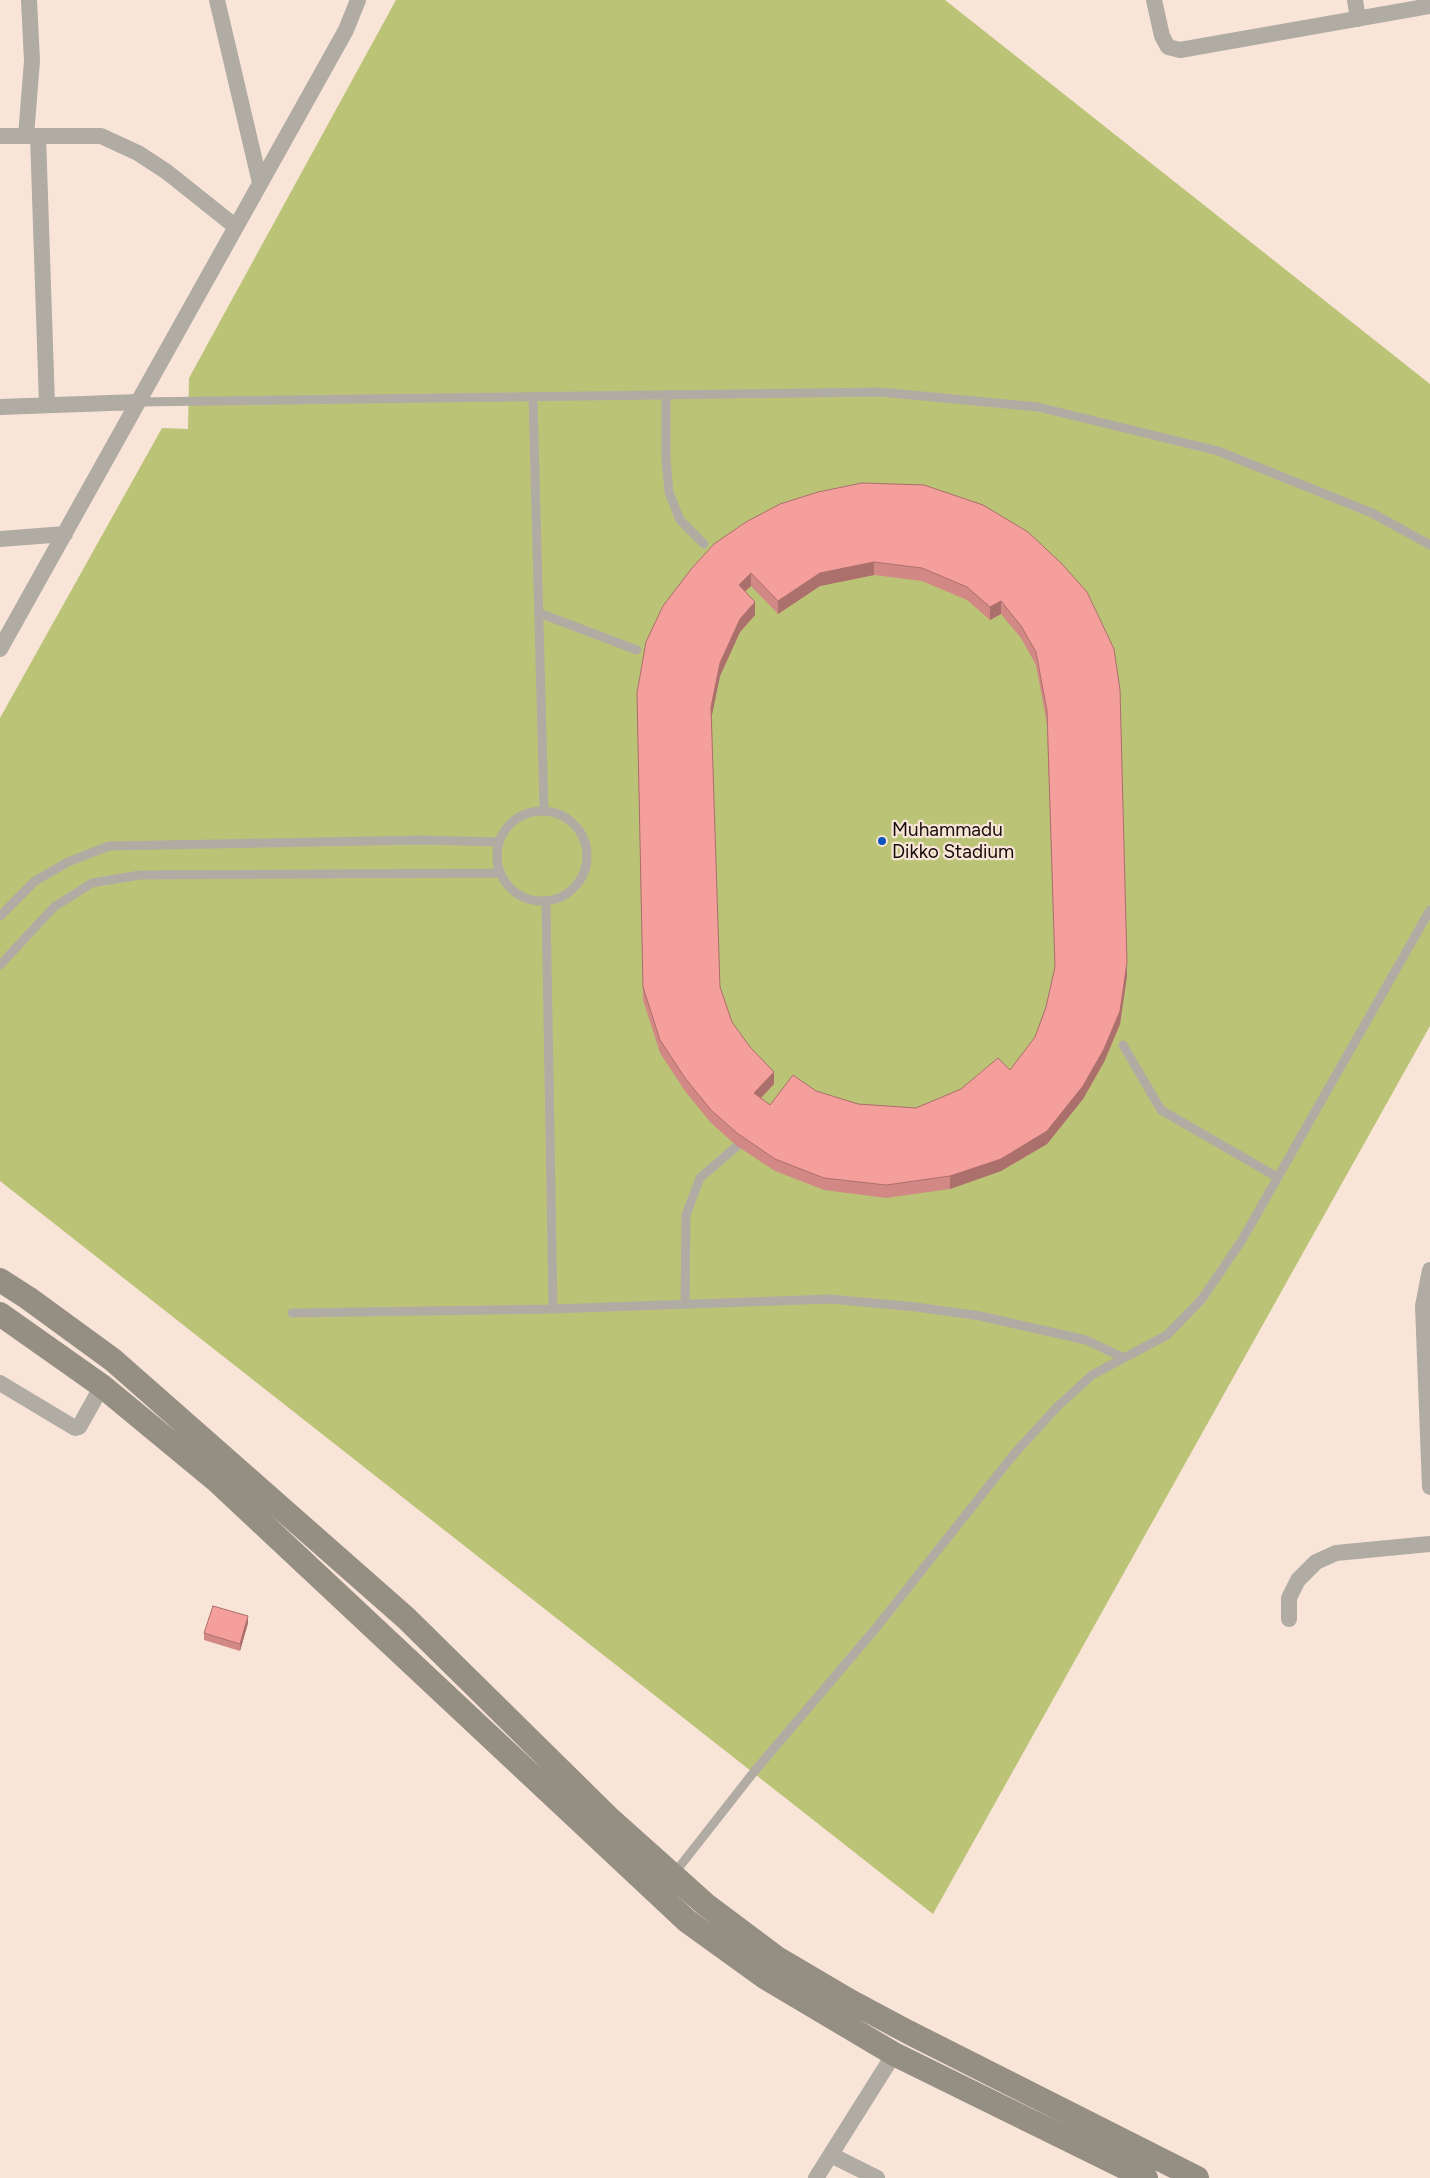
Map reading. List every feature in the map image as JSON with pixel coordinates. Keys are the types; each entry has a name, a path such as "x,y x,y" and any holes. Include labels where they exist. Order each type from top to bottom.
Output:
{"main road":[{"path":"0,1280 113,1360 406,1618 610,1819 706,1904 777,1958 850,2001 1197,2178"},
{"path":"0,1314 102,1386 217,1482 687,1921 766,1978 894,2054 1146,2178"}],"street":[{"path":"29,0 32,61 32,136 47,405"},
{"path":"217,0 260,183"},
{"path":"0,649 346,30 358,0"},
{"path":"1154,0 1162,36 1168,46 1180,50 1430,6"},
{"path":"1355,0 1358,19"},
{"path":"0,136 101,136 138,152 167,172 236,227"},
{"path":"0,407 138,402"},
{"path":"0,539 65,534"},
{"path":"1430,1270 1423,1306 1430,1486"},
{"path":"0,1383 75,1428 80,1427 102,1386"},
{"path":"1289,1619 1289,1598 1298,1580 1316,1562 1336,1553 1430,1544"},
{"path":"816,2178 894,2054"},
{"path":"831,2154 877,2178"}],"lane":[{"path":"138,402 880,392 1038,407 1218,451 1372,513 1430,545"},
{"path":"666,396 666,458 669,492 680,520 704,544"},
{"path":"532,398 544,810"},
{"path":"539,613 637,650"},
{"path":"544,810 567,817 576,824 583,834 588,856 582,878 576,887 557,899 546,901 524,897 514,891 500,873 497,858 499,842 504,831 512,822 527,813 544,810"},
{"path":"0,916 35,880 68,862 109,846 422,840 499,842"},
{"path":"0,966 16,946 54,907 92,883 140,875 500,873"},
{"path":"546,901 553,1309"},
{"path":"673,1874 753,1773 876,1628 1014,1454 1057,1407 1092,1375 1167,1335 1202,1299 1242,1240 1430,910"},
{"path":"1123,1045 1161,1110 1277,1177"},
{"path":"685,1304 686,1215 700,1178 737,1146"},
{"path":"292,1313 553,1309 830,1300 916,1307 980,1316 1086,1340 1124,1358"}],"green space":[{"path":"396,0 945,0 1430,384 1430,1026 933,1914 0,1181 0,718 162,428 188,429 189,378"}],"building":[{"path":"862,483 924,485 983,505 1028,532 1061,563 1087,592 1114,649 1120,690 1127,963 1120,1011 1104,1049 1083,1086 1047,1131 1001,1159 950,1176 886,1185 824,1178 775,1159 737,1133 711,1110 685,1078 660,1040 643,987 637,693 646,642 663,606 692,568 714,544 746,522 780,504 818,492","holes":["874,562 922,568 967,587 990,607 1001,601 1021,626 1036,652 1047,711 1055,967 1046,1007 1035,1037 1010,1070 998,1058 961,1089 916,1108 858,1104 816,1091 793,1075 770,1105 754,1093 774,1072 750,1047 732,1022 720,987 711,707 720,663 740,619 755,602 739,585 751,573 778,601 820,573"]},
{"path":"213,1606 248,1616 240,1644 204,1633"}],"place":[{"name":"Muhammadu Dikko Stadium","path":"882,841"}]}
